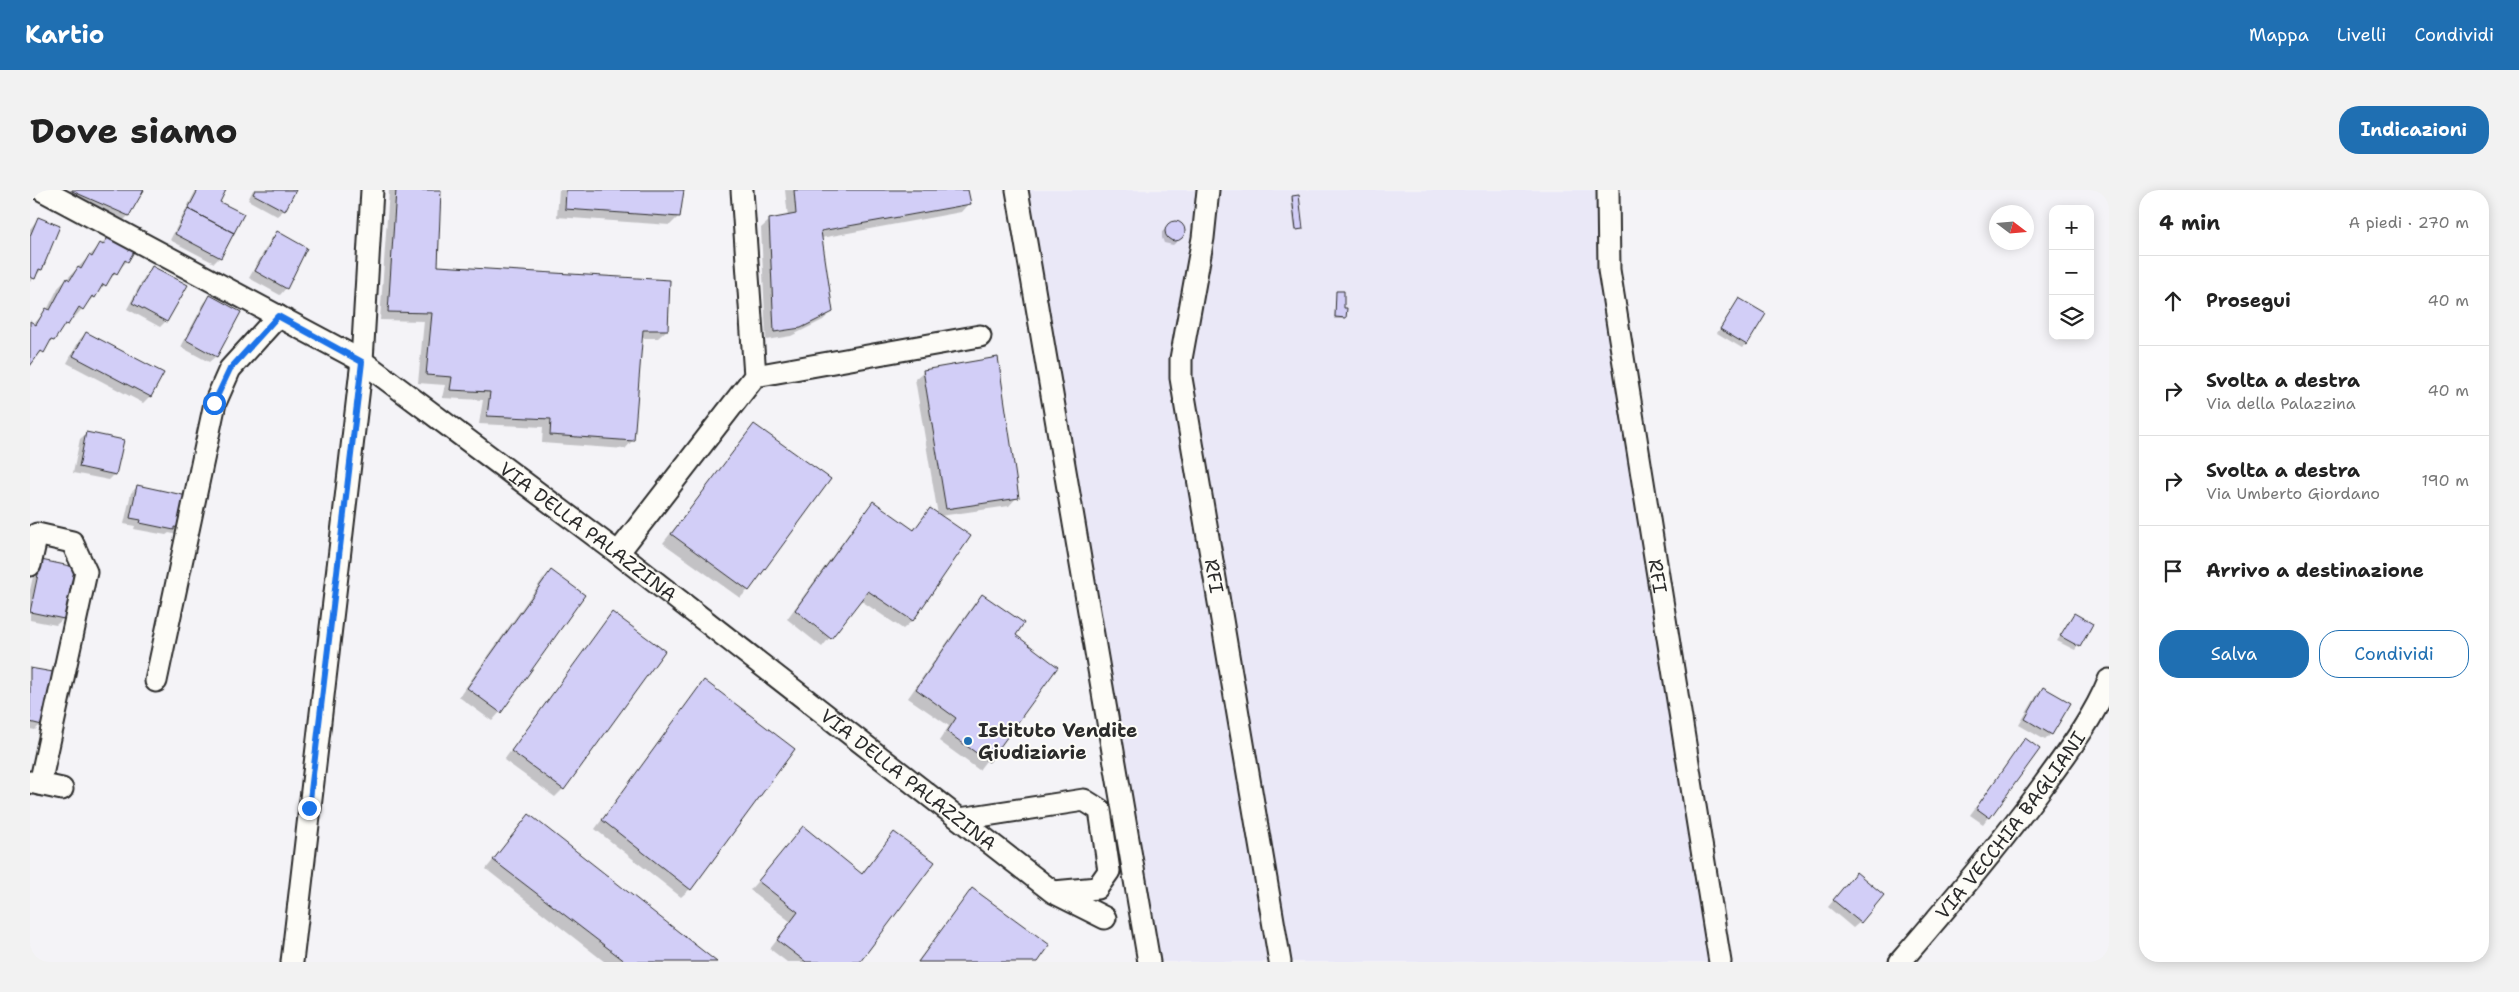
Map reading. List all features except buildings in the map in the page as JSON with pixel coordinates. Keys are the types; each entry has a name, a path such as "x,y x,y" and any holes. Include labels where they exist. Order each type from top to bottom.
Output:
{"street":[{"name":"VIA DELLA PALAZZINA","path":"42,190 362,362 618,553 1054,892 1105,918"},
{"path":"292,962 362,362 372,190"},
{"path":"618,553 755,376 742,190"},
{"path":"1017,190 1148,962"},
{"name":"RFI","path":"1208,190 1203,238 1182,351 1181,386 1280,962"},
{"name":"RFI","path":"1608,190 1609,270 1720,962"},
{"path":"156,681 214,403 230,369 278,316"},
{"path":"755,376 980,336"},
{"path":"30,566 37,534 72,542 86,572 35,783 62,789"},
{"name":"VIA VECCHIA BAGLIANI","path":"1900,962 2012,828 2070,750 2100,702 2109,680"},
{"path":"960,819 1084,800 1100,810 1109,871 1096,888 1054,892"}],"shaded area":[{"path":"1011,190 1603,190 1730,962 1143,962"}],"place":[{"name":"Istituto Vendite Giudiziarie","path":"968,741"}],"route":[{"path":"214,403 230,369 278,316 362,362 309,808"}]}
